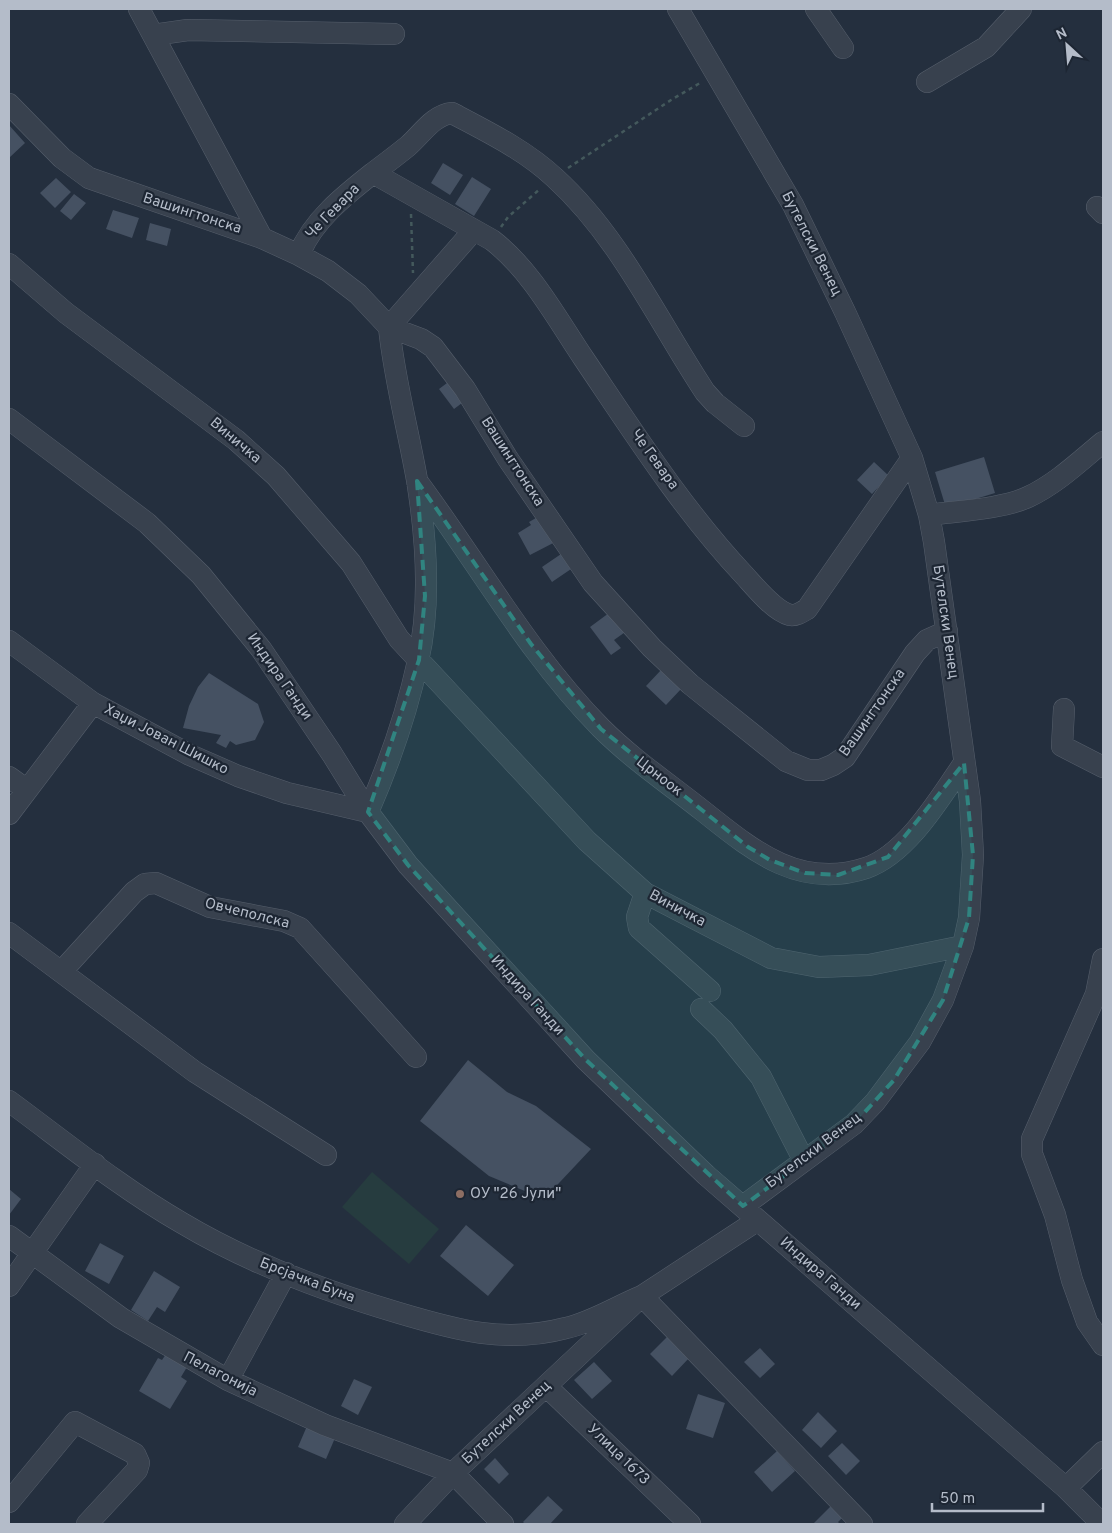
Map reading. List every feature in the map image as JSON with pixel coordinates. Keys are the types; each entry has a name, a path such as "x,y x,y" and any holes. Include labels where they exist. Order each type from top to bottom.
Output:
{"street":[{"path":"139,9 262,238"},
{"name":"Бутелски Венец","path":"678,9 793,205 912,458 929,515 970,801 972,855 970,918 963,946 942,1000 920,1042 894,1080 854,1124 803,1159 743,1206"},
{"path":"816,9 843,48"},
{"path":"927,82 986,47 1021,9"},
{"path":"152,35 188,30 394,34"},
{"name":"Вашингтонска","path":"9,104 62,158 89,178 262,238 299,255 328,271 358,294 389,327 421,339 433,347 444,359 588,575 624,619 690,684 786,761 808,770 820,770 834,765 845,757 915,653 927,640 947,631"},
{"name":"Че Гевара","path":"299,255 307,238 322,219 350,192 401,152 438,118 452,113 504,141 554,177 581,205 605,236 705,392 715,403 744,426"},
{"name":"Че Гевара","path":"373,173 483,235 502,248 539,292 654,463 720,550 770,602 790,615 799,614 807,609 912,458"},
{"path":"368,812 393,746 419,660 425,596 424,543 417,481 389,327 414,300 483,235"},
{"name":"Виничка","path":"9,264 66,312 236,440 276,476 313,516 351,563 399,639 587,841 645,893 771,958 819,968 869,965 963,946"},
{"path":"392,351 421,339"},
{"name":"Индира Ганди","path":"9,419 147,522 202,575 261,649 332,754 368,812 408,865 586,1060 706,1175 1066,1488 1102,1524"},
{"path":"929,515 1009,503 1027,498 1043,489 1103,442"},
{"name":"Црноок","path":"417,481 453,529 530,644 601,729 643,765 748,847 770,860 805,873 838,875 866,868 888,857 937,802 964,763"},
{"name":"Хаџи Јован Шишко","path":"9,641 92,703 190,756 238,776 287,793 368,812"},
{"path":"9,814 92,703"},
{"path":"1064,708 1062,746 1103,767"},
{"path":"9,777 27,790"},
{"name":"Овчеполска","path":"62,971 134,892 145,884 156,883 210,907 284,921 300,928 416,1057"},
{"path":"645,893 637,917 639,928 706,1000 723,1030 761,1076 803,1159"},
{"path":"9,932 195,1072 326,1156"},
{"path":"1103,959 1100,991 1032,1139 1032,1154 1055,1215 1072,1280 1087,1322 1103,1345"},
{"name":"Брсјачка Буна","path":"9,1101 119,1183 183,1224 250,1259 354,1299 451,1329 492,1335 565,1329 593,1319 642,1296"},
{"path":"9,1286 95,1164"},
{"name":"Бутелски Венец","path":"405,1524 453,1473 642,1296 758,1220"},
{"name":"Пелагонија","path":"9,1236 121,1318 174,1351 228,1380 324,1425 453,1473"},
{"path":"228,1380 286,1273"},
{"path":"642,1296 862,1524"},
{"name":"Улица 1673","path":"546,1386 690,1524"},
{"path":"9,1502 74,1422 135,1454 140,1463 137,1470 87,1524"},
{"path":"1066,1488 1103,1452"},
{"path":"453,1473 503,1524"}],"path":[{"path":"483,235 508,217 554,177 671,100 716,74"},
{"path":"411,196 414,300"}],"highlighted area":[{"path":"417,481 531,644 601,729 748,847 770,860 805,873 838,875 888,857 964,763 973,855 969,918 943,1000 894,1080 854,1124 743,1206 586,1060 408,865 368,812 419,660 425,596"}],"green space":[{"path":"372,1172 439,1229 409,1264 342,1207"}],"building":[{"path":"9,125 25,143 9,158"},
{"path":"443,163 463,175 450,195 431,183"},
{"path":"472,177 491,189 474,216 455,204"},
{"path":"56,178 71,192 55,208 40,193"},
{"path":"74,194 86,203 71,220 60,211"},
{"path":"113,210 139,218 132,238 106,229"},
{"path":"150,223 171,229 167,246 146,240"},
{"path":"451,380 466,400 454,409 439,389"},
{"path":"984,457 995,493 946,508 935,472"},
{"path":"874,462 889,476 872,494 857,480"},
{"path":"543,514 559,540 530,555 518,533 531,525 529,522"},
{"path":"564,552 574,567 552,582 542,567"},
{"path":"613,610 628,630 614,640 621,648 611,655 590,627"},
{"path":"662,669 682,688 666,705 646,686"},
{"path":"209,673 258,704 264,722 255,740 236,745 230,741 226,748 216,743 221,735 183,728 189,706 198,687"},
{"path":"468,1060 507,1092 536,1106 591,1149 544,1199 489,1176 420,1121"},
{"path":"9,1189 21,1199 9,1215"},
{"path":"466,1225 514,1265 488,1296 440,1256"},
{"path":"100,1243 124,1256 109,1284 85,1271"},
{"path":"154,1271 180,1287 165,1312 157,1307 148,1321 131,1310"},
{"path":"668,1336 690,1357 672,1376 650,1354"},
{"path":"760,1348 775,1364 760,1378 744,1362"},
{"path":"166,1354 187,1367 181,1377 187,1381 170,1409 139,1391 158,1358 162,1360"},
{"path":"594,1362 612,1381 592,1399 574,1380"},
{"path":"354,1379 372,1387 358,1415 341,1406"},
{"path":"698,1394 725,1403 713,1438 686,1429"},
{"path":"818,1412 837,1431 821,1448 802,1430"},
{"path":"307,1426 335,1438 326,1459 298,1447"},
{"path":"842,1443 860,1461 846,1475 828,1456"},
{"path":"777,1451 795,1471 772,1492 754,1472"},
{"path":"495,1458 509,1474 499,1484 484,1469"},
{"path":"548,1496 563,1510 550,1524 525,1524 523,1522"},
{"path":"837,1500 849,1511 838,1522 840,1524 813,1524"}],"place":[{"name":"ОУ \"26 Јули\"","path":"460,1194"}]}
